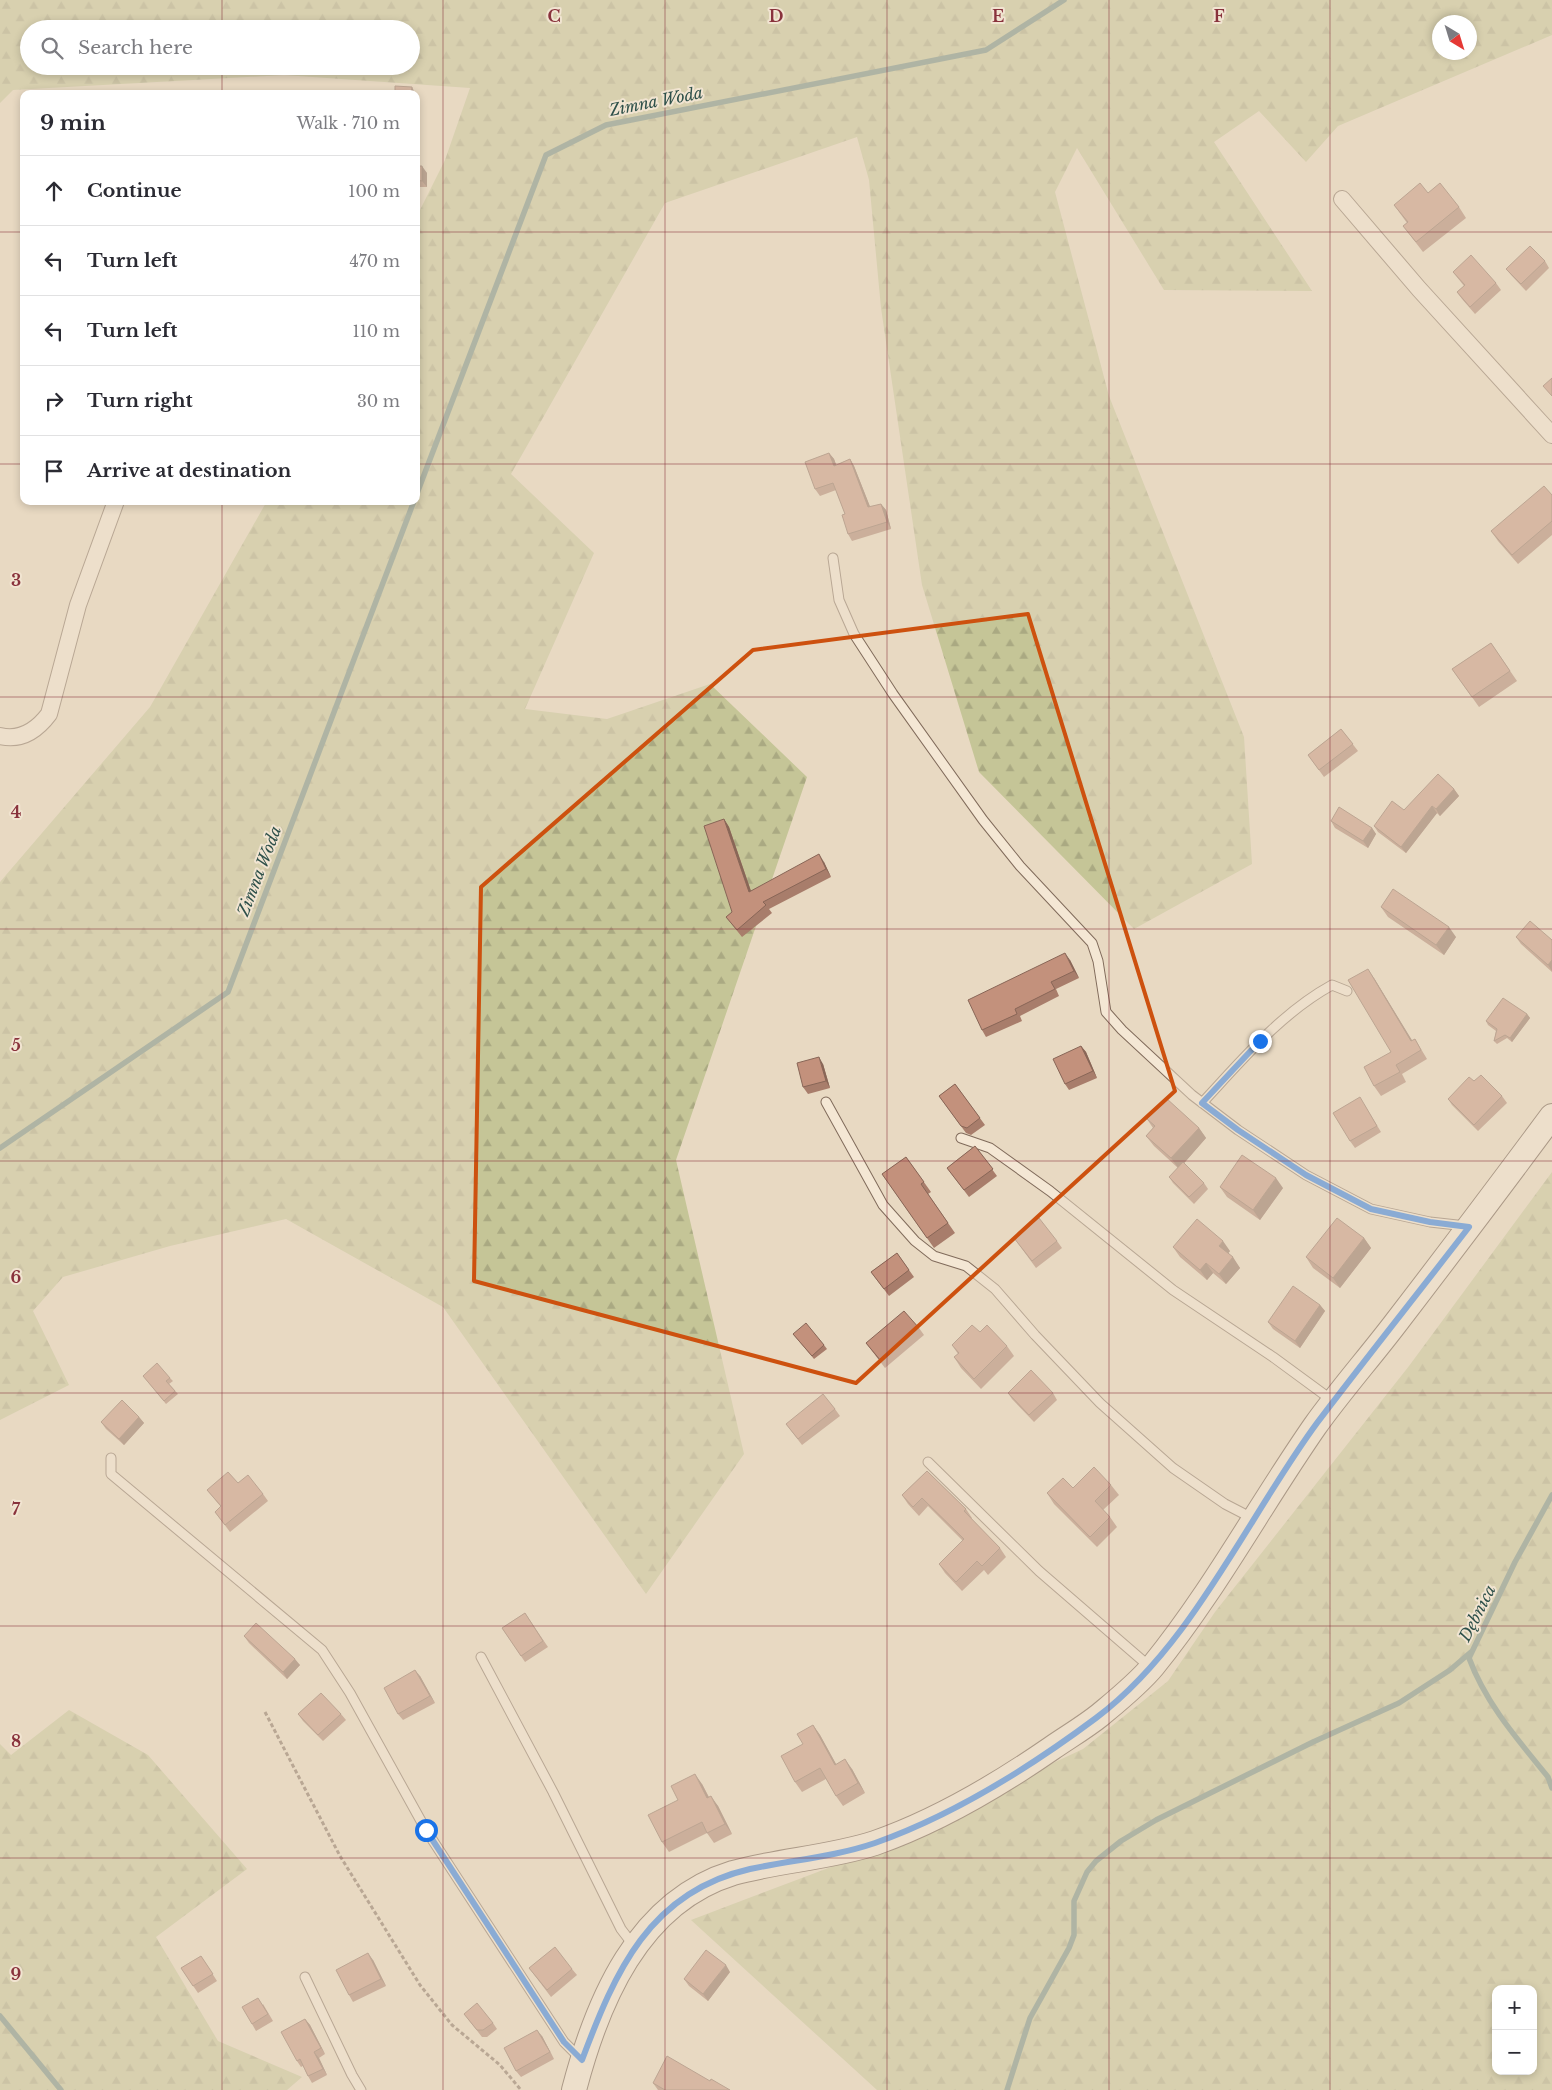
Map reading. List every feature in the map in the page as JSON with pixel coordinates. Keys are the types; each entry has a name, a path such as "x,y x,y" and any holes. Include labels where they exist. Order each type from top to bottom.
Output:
{"street":[{"path":"1342,199 1419,289 1552,435"},
{"path":"0,736 28,734 41,726 49,714 78,605 115,505"},
{"path":"574,2090 582,2060 600,2011 621,1967 634,1946 666,1911 705,1885 730,1874 835,1854 874,1843 933,1819 1015,1774 1098,1716 1151,1669 1196,1607 1317,1424 1552,1116"}],"lane":[{"path":"833,558 839,600 854,634 893,694 983,820 1014,858 1092,943 1098,961 1106,1012 1122,1030 1202,1103 1238,1130 1306,1175 1371,1209 1430,1222 1469,1227"},
{"path":"1202,1103 1260,1041 1312,996 1332,985 1347,991"},
{"path":"826,1102 883,1205 915,1241 934,1256 966,1266 995,1289 1035,1335 1114,1416 1173,1468 1224,1504 1254,1519"},
{"path":"961,1138 990,1148 1058,1197 1173,1290 1273,1357 1334,1402"},
{"path":"111,1458 111,1474 322,1650 350,1693 426,1830 564,2042 582,2060"},
{"path":"928,1462 1039,1571 1151,1669"},
{"path":"481,1657 553,1792 621,1928 634,1946"},
{"path":"306,1977 361,2090"}],"path":[{"path":"265,1712 340,1856 420,1985 452,2025 500,2065 521,2090"}],"highlighted area":[{"path":"1028,614 1175,1091 856,1383 474,1281 481,887 753,650"}],"green space":[{"path":"0,0 1552,0 1552,35 1338,126 1306,162 1259,111 1214,142 1312,291 1164,290 1077,148 1055,192 1109,396 1244,737 1252,864 1134,929 979,772 922,585 881,308 869,180 857,137 665,203 511,474 594,553 525,709 607,719 710,684 807,777 676,1160 744,1454 646,1594 443,1307 286,1219 170,1246 63,1277 33,1311 69,1385 0,1420 0,882 150,707 265,505 420,505 420,210 445,160 470,88 284,75 13,90 0,103"},
{"path":"1552,1172 1552,2090 877,2090 691,1920 831,1867 1083,1749 1168,1681 1215,1612 1409,1366"},
{"path":"69,1710 148,1755 247,1869 156,1937 218,2041 302,2077 287,2090 0,2090 0,1744 11,1755"}],"building":[{"path":"395,86 412,87 412,90 395,90"},
{"path":"420,166 422,166 422,181 420,181"},
{"path":"1420,183 1428,193 1440,183 1459,207 1416,242 1403,226 1408,222 1394,205"},
{"path":"1530,246 1545,261 1521,284 1506,269"},
{"path":"1471,255 1496,283 1470,307 1457,292 1465,285 1453,272"},
{"path":"1552,378 1552,396 1543,386"},
{"path":"829,453 834,466 850,459 868,507 881,504 887,522 848,534 842,515 845,514 833,483 815,489 805,462"},
{"path":"1544,486 1552,495 1552,521 1512,555 1491,531"},
{"path":"1491,643 1510,671 1472,697 1452,669"},
{"path":"1341,729 1353,744 1319,770 1308,755"},
{"path":"1438,774 1454,789 1436,809 1432,806 1401,847 1374,826 1392,801 1404,810"},
{"path":"1339,807 1372,828 1363,841 1331,821"},
{"path":"724,819 749,892 819,854 826,869 763,902 766,905 737,930 726,917 732,912 704,826"},
{"path":"1393,889 1449,927 1436,945 1381,907"},
{"path":"1530,921 1552,940 1552,960 1548,965 1516,937"},
{"path":"1065,953 1074,971 1051,982 1055,989 1015,1009 1017,1014 982,1030 968,1000"},
{"path":"1368,969 1411,1041 1415,1039 1421,1050 1396,1065 1400,1072 1374,1086 1364,1067 1391,1052 1348,980"},
{"path":"1503,998 1527,1014 1510,1038 1505,1035 1494,1041 1497,1029 1486,1021"},
{"path":"1081,1046 1093,1071 1065,1084 1053,1059"},
{"path":"819,1057 826,1081 803,1087 797,1063"},
{"path":"1481,1075 1502,1096 1474,1125 1448,1099 1469,1077 1474,1081"},
{"path":"955,1084 980,1118 967,1128 961,1126 939,1096"},
{"path":"1360,1097 1377,1126 1350,1141 1333,1113"},
{"path":"1166,1098 1199,1128 1171,1158 1146,1136 1155,1126 1147,1119"},
{"path":"975,1146 993,1169 964,1190 947,1168"},
{"path":"1242,1155 1276,1178 1253,1210 1220,1187"},
{"path":"906,1157 924,1182 921,1184 948,1223 927,1238 882,1174"},
{"path":"1183,1162 1204,1183 1189,1197 1169,1177"},
{"path":"1039,1218 1057,1241 1032,1261 1014,1238"},
{"path":"1337,1218 1364,1238 1333,1278 1306,1257"},
{"path":"1197,1219 1223,1241 1219,1246 1233,1257 1219,1274 1206,1263 1200,1270 1173,1247"},
{"path":"897,1253 909,1270 884,1289 871,1272"},
{"path":"1293,1286 1320,1305 1295,1341 1268,1322"},
{"path":"904,1311 919,1328 881,1361 866,1343"},
{"path":"806,1323 824,1345 812,1356 793,1334"},
{"path":"972,1325 980,1332 987,1325 1007,1346 974,1379 954,1357 959,1353 952,1345"},
{"path":"157,1363 170,1378 166,1381 175,1391 164,1401 143,1376"},
{"path":"1031,1370 1053,1393 1029,1415 1008,1393"},
{"path":"823,1394 835,1409 798,1439 786,1424"},
{"path":"122,1400 139,1417 119,1439 101,1422"},
{"path":"1094,1467 1111,1485 1095,1501 1110,1517 1090,1537 1047,1493 1063,1478 1073,1488"},
{"path":"927,1471 966,1509 964,1511 1000,1548 982,1566 977,1561 956,1582 939,1564 964,1539 922,1498 913,1507 902,1495"},
{"path":"228,1472 238,1483 248,1475 263,1494 225,1525 215,1512 221,1506 207,1490"},
{"path":"525,1613 543,1641 521,1656 502,1628"},
{"path":"256,1623 295,1659 283,1672 244,1636"},
{"path":"415,1670 430,1696 398,1714 384,1688"},
{"path":"321,1693 341,1714 318,1735 298,1714"},
{"path":"813,1725 835,1765 845,1759 858,1783 836,1796 820,1768 795,1782 781,1756 803,1744 797,1734"},
{"path":"695,1774 707,1798 711,1796 725,1824 707,1833 702,1822 662,1842 648,1815 678,1800 671,1786"},
{"path":"555,1947 572,1969 547,1990 529,1968"},
{"path":"706,1950 726,1965 703,1994 684,1979"},
{"path":"368,1953 381,1979 349,1995 336,1970"},
{"path":"201,1956 213,1974 193,1986 181,1968"},
{"path":"258,1998 268,2014 252,2024 242,2007"},
{"path":"477,2003 493,2023 483,2030 477,2030 464,2014"},
{"path":"305,2019 321,2048 314,2052 323,2069 308,2076 300,2059 297,2061 281,2032"},
{"path":"537,2030 550,2052 516,2071 504,2048"},
{"path":"667,2056 710,2081 711,2079 730,2090 665,2090 653,2083"}],"waterway":[{"name":"Zimna Woda","path":"420,486 546,155 606,125 986,50 1064,0"},
{"name":"Zimna Woda","path":"0,1148 228,992 412,505"},
{"name":"Dębnica","path":"1552,1495 1515,1562 1469,1658 1484,1691 1514,1735 1548,1777 1552,1788"},
{"path":"1007,2090 1030,2018 1069,1948 1074,1935 1074,1901 1087,1872 1096,1861 1121,1841 1156,1820 1313,1742 1399,1703 1450,1670 1471,1652"},
{"name":"Zimna Woda","path":"0,2016 61,2090"}],"route":[{"path":"426,1830 564,2042 582,2060 600,2011 621,1967 634,1946 666,1911 686,1896 730,1874 835,1854 874,1843 933,1819 1015,1774 1098,1716 1151,1669 1196,1607 1317,1424 1469,1227 1430,1222 1371,1209 1306,1175 1238,1130 1202,1103 1260,1041"}]}
